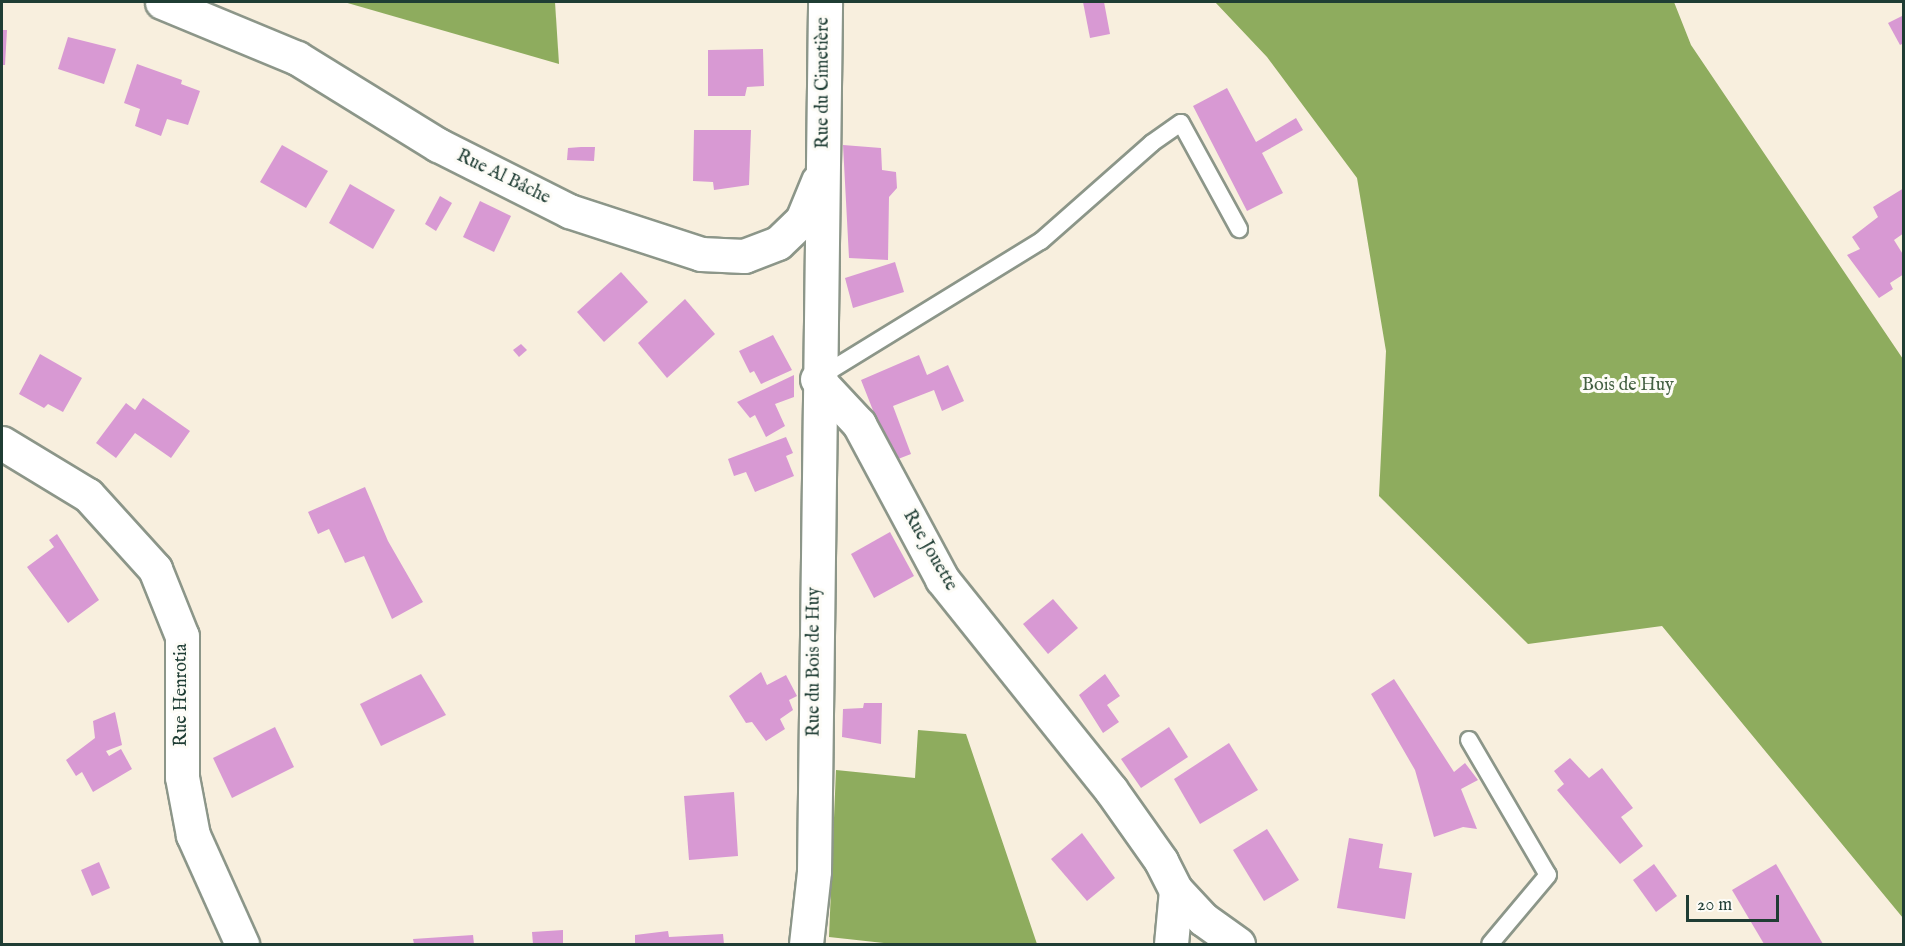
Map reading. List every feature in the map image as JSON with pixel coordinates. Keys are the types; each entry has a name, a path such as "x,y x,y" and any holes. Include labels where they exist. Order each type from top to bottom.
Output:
{"street":[{"name":"Rue Al Bâche","path":"162,2 297,58 438,145 569,211 701,254 744,256 778,243 802,220 824,165"},
{"name":"Rue du Cimetière","path":"824,165 825,2"},
{"path":"818,379 824,165"},
{"name":"Rue Jouette","path":"818,379 859,424 942,579 1111,790 1161,861 1176,890 1203,919 1238,945"},
{"name":"Rue du Bois de Huy","path":"806,945 814,871 818,379"},
{"name":"Rue Henrotia","path":"2,442 88,495 155,568 182,636 182,777 193,835 242,945"},
{"path":"1171,945 1176,890"}],"lane":[{"path":"818,379 1041,241 1152,143 1181,123 1239,229"},
{"path":"1469,740 1548,875 1490,945"}],"green space":[{"path":"344,2 555,2 559,64"},
{"name":"Bois de Huy","path":"1215,2 1674,2 1691,45 1903,359 1903,918 1662,626 1528,644 1379,496 1386,351 1357,178 1267,57"},
{"path":"918,730 966,734 1037,944 893,944 829,937 836,770 915,778"}],"building":[{"path":"1083,2 1104,2 1110,34 1090,38"},
{"path":"1904,15 1904,43 1900,45 1888,23"},
{"path":"2,30 7,30 5,65 2,65"},
{"path":"68,37 116,49 104,84 58,69"},
{"path":"763,49 764,86 747,87 745,96 708,96 708,50"},
{"path":"137,64 182,80 181,84 200,91 188,125 167,119 161,136 135,126 140,109 124,103"},
{"path":"1227,88 1256,142 1296,118 1303,130 1262,153 1283,193 1247,211 1193,106"},
{"path":"694,130 751,130 749,185 714,190 713,182 693,181"},
{"path":"282,145 328,171 306,208 260,182"},
{"path":"843,145 881,148 882,170 896,172 897,188 889,197 888,260 849,258"},
{"path":"595,147 594,161 567,160 568,148"},
{"path":"350,184 395,210 373,249 329,223"},
{"path":"1904,188 1904,233 1894,240 1904,256 1904,274 1890,283 1893,289 1879,298 1847,255 1860,249 1852,237 1878,217 1873,207"},
{"path":"440,196 452,203 436,231 425,224"},
{"path":"480,201 511,216 494,252 463,237"},
{"path":"895,262 904,292 853,308 845,278"},
{"path":"621,272 648,302 604,342 577,312"},
{"path":"685,299 715,334 667,378 638,343"},
{"path":"773,335 792,370 761,384 754,371 750,373 739,351"},
{"path":"521,344 527,350 519,357 513,350"},
{"path":"40,354 82,378 63,412 48,404 44,408 19,394"},
{"path":"919,355 927,375 948,365 964,401 942,411 934,390 893,406 911,454 893,461 861,380"},
{"path":"794,375 794,397 775,404 785,426 766,437 755,415 750,418 737,402"},
{"path":"143,398 190,431 171,458 135,433 116,458 96,443 126,403 135,410"},
{"path":"786,437 793,453 786,456 794,476 755,492 746,472 734,476 728,459"},
{"path":"365,487 388,541 423,602 392,619 364,556 345,563 329,529 318,534 308,512"},
{"path":"890,532 914,576 874,598 851,554"},
{"path":"57,534 99,600 68,623 27,567 54,547 49,540"},
{"path":"1053,599 1078,628 1048,654 1023,624"},
{"path":"761,672 767,685 786,675 797,696 789,700 793,710 780,719 785,729 766,741 752,722 746,723 729,696"},
{"path":"421,674 446,715 381,746 360,704"},
{"path":"1105,674 1120,696 1107,705 1119,722 1103,733 1079,695"},
{"path":"1394,679 1454,772 1465,763 1478,780 1461,789 1477,829 1463,827 1434,837 1415,770 1371,694"},
{"path":"864,703 882,703 881,744 842,737 843,709 863,708"},
{"path":"115,712 122,745 106,751 109,756 121,749 132,769 93,792 82,772 76,776 66,760 95,738 93,721"},
{"path":"275,727 294,767 232,798 213,758"},
{"path":"1169,727 1188,757 1141,788 1121,759"},
{"path":"1229,743 1258,790 1200,824 1174,779"},
{"path":"1570,758 1589,778 1602,768 1633,808 1621,817 1643,846 1620,864 1557,790 1564,784 1554,771"},
{"path":"734,792 738,856 689,860 684,796"},
{"path":"1267,829 1299,880 1264,901 1233,850"},
{"path":"1082,833 1115,878 1087,901 1051,859"},
{"path":"1349,838 1383,844 1379,868 1412,873 1405,919 1337,908"},
{"path":"99,862 110,888 92,896 81,870"},
{"path":"1654,864 1677,896 1656,912 1633,880"},
{"path":"1776,864 1823,944 1764,944 1732,890"},
{"path":"563,930 563,944 533,944 532,932"},
{"path":"668,931 669,937 723,934 724,944 635,944 635,935"},
{"path":"473,935 474,944 414,944 413,939"}]}
